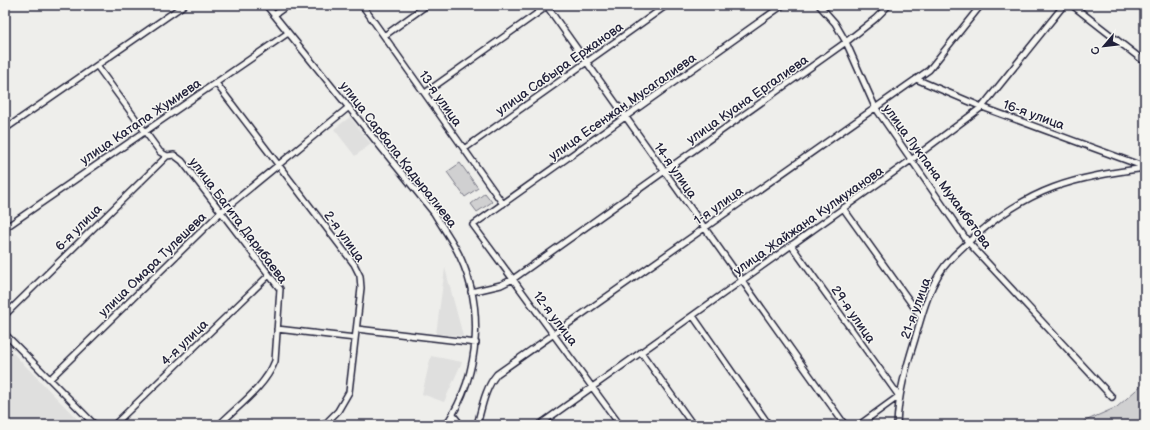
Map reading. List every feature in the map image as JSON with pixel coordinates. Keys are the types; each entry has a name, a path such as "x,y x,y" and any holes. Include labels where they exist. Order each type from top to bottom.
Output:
{"street":[{"path":"5,129 184,5"},
{"name":"улица Сарбала Қадыралиева","path":"266,5 434,214 455,247 464,266 476,317 476,344 468,379 453,415 446,425"},
{"path":"274,16 288,5"},
{"name":"13-я улица","path":"362,5 503,204"},
{"path":"384,36 427,5"},
{"path":"425,93 547,5"},
{"name":"14-я улица","path":"547,5 845,425"},
{"name":"улица Сабыра Ержанова","path":"464,149 667,5"},
{"name":"улица Есенжан Мусагалиева","path":"473,225 626,118 783,5"},
{"name":"улица Лукпана Мухамбетова","path":"819,5 835,23 846,42 875,108 968,242 1112,397"},
{"name":"улица Куана Ергалиева","path":"471,292 501,285 513,279 846,42 875,19 889,5"},
{"name":"1-я улица","path":"477,425 490,382 497,374 929,70 980,5"},
{"name":"улица Жайжана Кулмуханова","path":"540,425 911,160 982,107 1064,5"},
{"path":"1072,5 1145,62"},
{"name":"улица Катапа Жумиева","path":"5,228 288,33"},
{"name":"улица Багита Дарибаева","path":"97,66 160,152 167,156 174,155 182,161 280,289 275,361 271,371 264,380 219,425"},
{"name":"16-я улица","path":"916,79 982,107 1145,167"},
{"name":"2-я улица","path":"216,83 354,264 360,276 361,288 349,392 338,411 324,425"},
{"name":"улица Омара Тулешева","path":"50,379 221,212 349,107"},
{"name":"6-я улица","path":"5,315 167,156"},
{"name":"21-я улица","path":"897,425 898,396 921,317 939,274 953,256 997,217 1040,192 1082,178 1145,167"},
{"path":"844,208 921,317"},
{"name":"12-я улица","path":"473,225 620,425"},
{"name":"29-я улица","path":"791,245 898,396"},
{"name":"4-я улица","path":"114,425 269,275"},
{"path":"693,316 769,425"},
{"path":"277,329 356,338"},
{"path":"356,329 476,344"},
{"path":"5,334 95,425"},
{"path":"641,352 693,425"},
{"path":"859,425 898,396"},
{"path":"453,415 461,425"}],"shaded area":[{"path":"350,117 371,144 355,156 334,129"},
{"path":"460,163 478,188 465,197 447,172"},
{"path":"485,193 492,202 477,212 471,204"},
{"path":"445,268 463,336 436,334"},
{"path":"5,345 83,425 5,425"},
{"path":"431,356 462,362 444,402 422,394"},
{"path":"1145,382 1145,425 1076,425 1117,407"}]}
